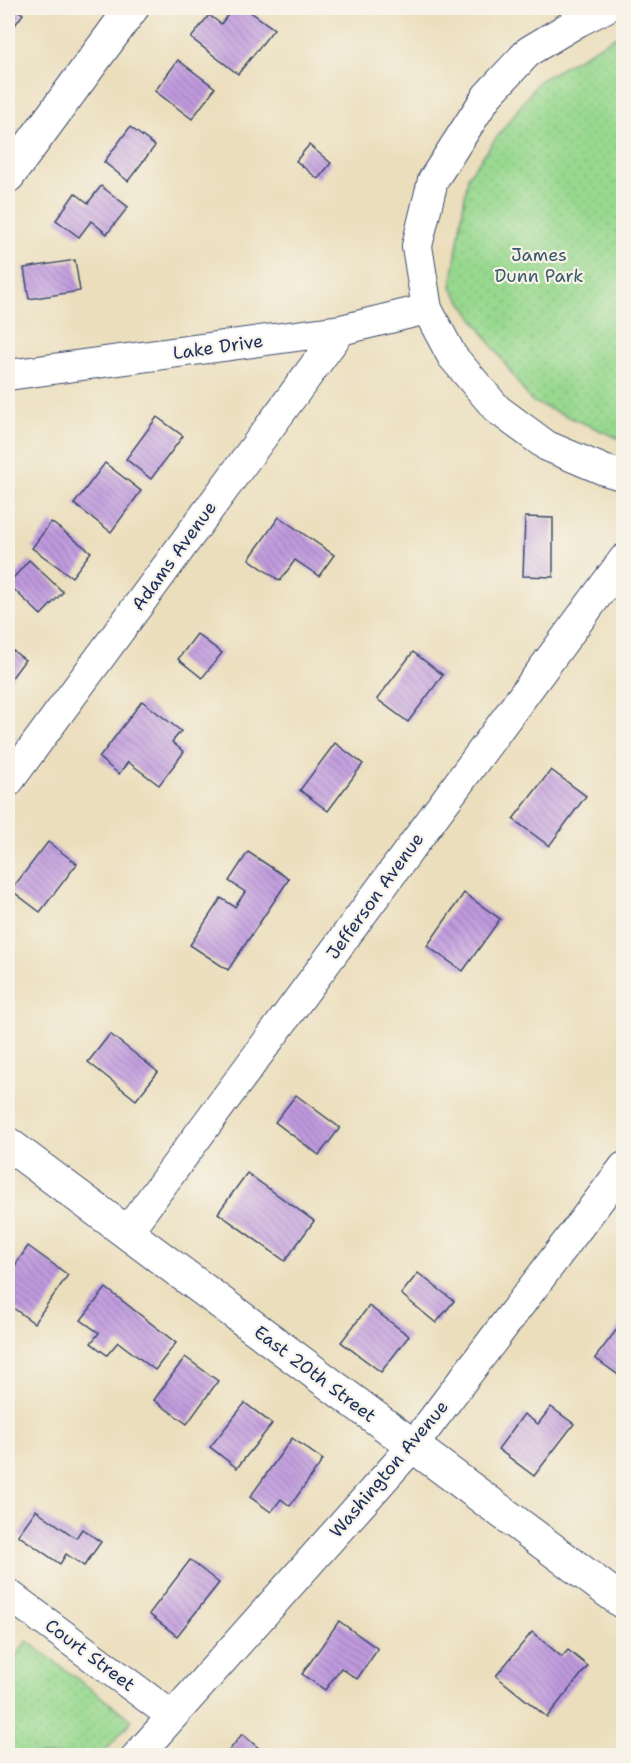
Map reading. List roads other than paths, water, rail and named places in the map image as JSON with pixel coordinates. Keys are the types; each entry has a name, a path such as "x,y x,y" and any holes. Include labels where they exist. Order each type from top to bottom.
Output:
{"street":[{"path":"8,176 132,8"},
{"path":"605,8 529,51 487,96 433,180 417,246 427,309 452,356 497,409 547,446 624,476"},
{"name":"Lake Drive","path":"8,375 341,330 427,309"},
{"name":"Adams Avenue","path":"8,782 341,330"},
{"name":"Jefferson Avenue","path":"127,1232 624,559"},
{"name":"East 20th Street","path":"8,1144 624,1603"},
{"name":"Washington Avenue","path":"137,1755 412,1447 624,1167"},
{"name":"Court Street","path":"12,1606 172,1716"}],"park label":[{"name":"James Dunn Park","path":"539,265"}]}
